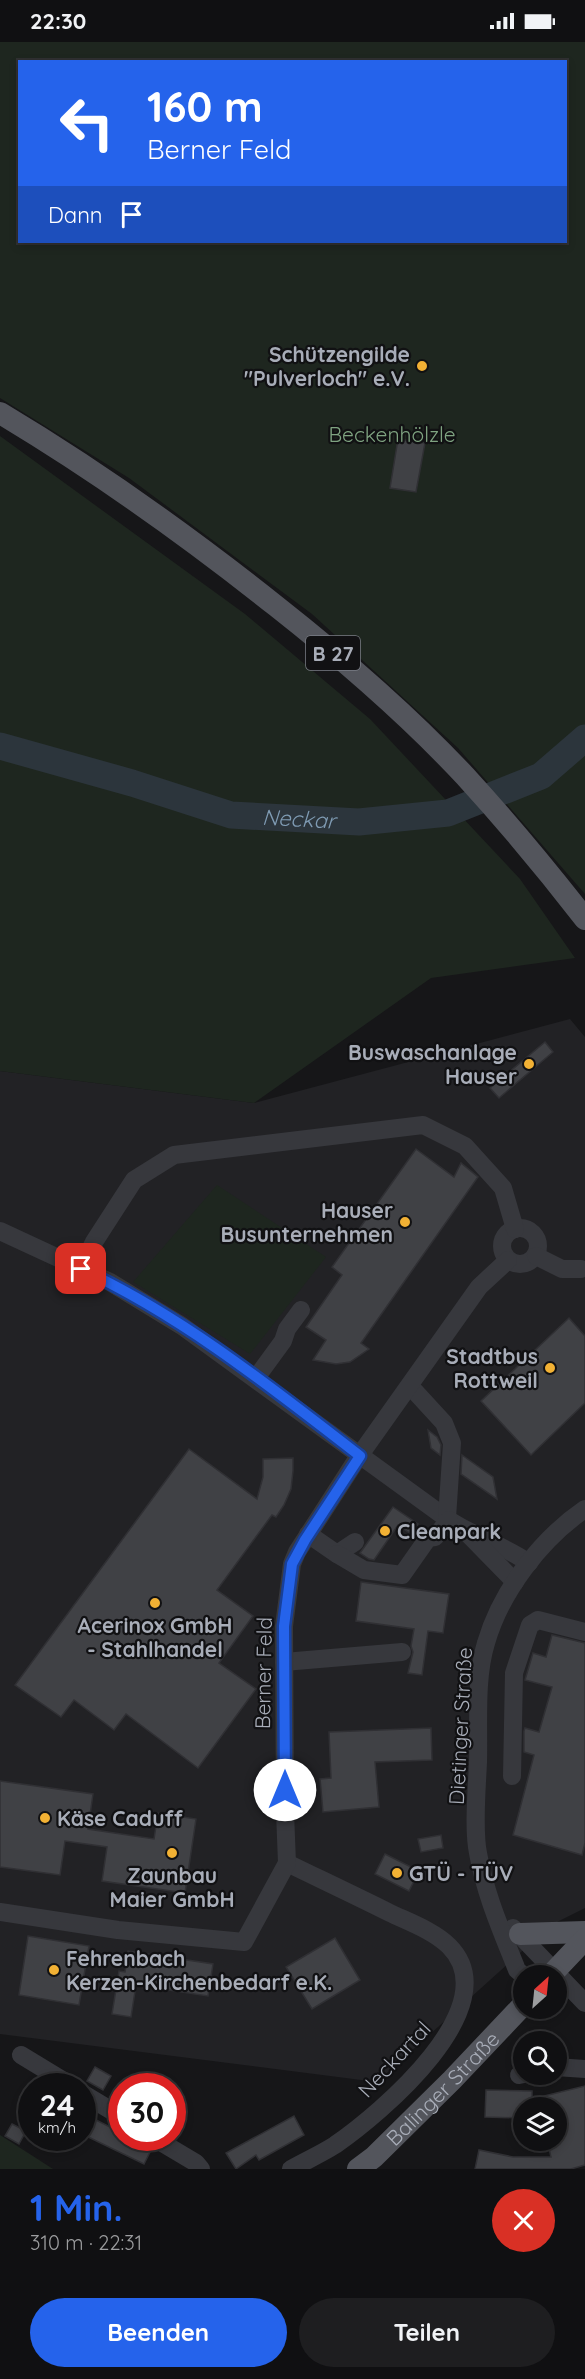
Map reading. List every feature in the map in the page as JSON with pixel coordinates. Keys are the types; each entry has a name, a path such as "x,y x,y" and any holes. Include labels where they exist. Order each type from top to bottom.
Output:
{"main road":[{"name":"B 27","path":"0,413 47,441 194,543 305,629 357,673 464,775 582,915"},
{"path":"520,1934 585,1932"},
{"path":"561,1965 585,1939"},
{"name":"Balinger Straße","path":"358,2169 374,2157 445,2088 513,2016"}],"street":[{"path":"81,1269 94,1242 134,1180 174,1155 423,1125 465,1146 502,1188 516,1229"},
{"path":"528,1230 537,1238 536,1256 522,1265 508,1260 502,1250 503,1239 510,1231 528,1230"},
{"path":"1,1233 110,1282 182,1326 453,1522 515,1582"},
{"path":"536,1256 562,1269 581,1269"},
{"name":"Berner Feld","path":"287,1863 284,1662 285,1612 292,1564 308,1534 360,1456 479,1287 508,1260"},
{"path":"256,1378 284,1341 287,1329 301,1310"},
{"path":"410,1386 444,1423 452,1443 453,1522"},
{"name":"Dietinger Straße","path":"515,1965 492,1907 477,1850 480,1683 485,1644 499,1609 529,1563 570,1520 585,1509"},
{"path":"308,1534 364,1570 402,1575 428,1538 435,1537 453,1522"},
{"path":"453,1522 508,1549 529,1563"},
{"path":"337,1554 355,1542"},
{"path":"512,1776 514,1674 530,1625 538,1620 585,1632"},
{"path":"284,1662 402,1652"},
{"path":"0,1912 117,1930 244,1942 287,1863"},
{"name":"Neckartal","path":"287,1863 423,1929 449,1946 461,1964 466,1981 464,1996 450,2031 402,2088 383,2107 333,2146 291,2169"},
{"path":"492,1907 520,1934 546,1965"},
{"path":"567,1986 585,2003"},
{"path":"21,2055 51,2073"},
{"path":"567,2068 585,2069"},
{"path":"176,2151 196,2163 201,2169"}],"shaded area":[{"path":"570,1019 585,1037 585,1908 551,1925 377,2082 0,2034 0,1071 254,1103"}],"green space":[{"name":"Beckenhölzle","path":"0,42 585,42 585,894 458,748 312,614 129,478 0,398"},
{"path":"0,436 245,614 370,719 520,879 575,958 431,978 254,1103 0,1071"},
{"path":"217,1185 326,1257 250,1354 133,1282"},
{"path":"0,2135 18,2147 18,2151 25,2151 53,2169 0,2169"}],"building":[{"path":"398,439 425,443 416,492 390,488"},
{"name":"Buswaschanlage Hauser","path":"545,1042 553,1052 499,1098 490,1088"},
{"name":"Hauser Busunternehmen","path":"416,1149 454,1177 461,1163 478,1177 361,1343 369,1349 350,1362 336,1364 313,1360 326,1340 306,1327 342,1275 332,1267"},
{"name":"Stadtbus Rottweil","path":"569,1318 585,1336 585,1403 531,1455 481,1401"},
{"path":"428,1430 437,1437 441,1445 440,1455 431,1448"},
{"name":"Acerinox GmbH - Stahlhandel","path":"189,1449 257,1499 263,1477 263,1459 293,1458 291,1489 284,1505 276,1517 272,1515 217,1590 253,1616 219,1663 256,1689 198,1768 126,1714 114,1730 74,1700 61,1717 15,1685"},
{"path":"462,1455 493,1477 497,1499 461,1474"},
{"name":"Cleanpark","path":"393,1507 418,1524 411,1534 398,1525 374,1560 369,1559 360,1553"},
{"path":"361,1582 449,1594 443,1633 428,1631 422,1675 408,1673 413,1652 411,1646 414,1629 356,1621"},
{"path":"552,1635 585,1643 585,1843 582,1855 513,1835 534,1755 524,1752 524,1731 525,1728 539,1732 552,1687 525,1680 533,1653 546,1657"},
{"path":"431,1728 432,1760 375,1762 379,1807 323,1812 320,1779 331,1778 329,1732"},
{"path":"0,1781 93,1794 88,1829 154,1839 158,1813 196,1819 185,1893 102,1881 107,1847 65,1841 60,1875 0,1867"},
{"path":"441,1835 443,1848 421,1852 418,1839"},
{"name":"GTÜ - TÜV","path":"385,1854 419,1871 409,1891 375,1874"},
{"name":"Fehrenbach Kerzen-Kirchenbedarf e.K.","path":"28,1936 89,1946 79,2005 19,1995"},
{"path":"335,1938 360,1980 312,2009 286,1967"},
{"path":"128,1951 213,1964 208,1996 136,1985 131,2017 112,2014 119,1971 125,1972"},
{"path":"95,2067 108,2074 108,2081 103,2090 96,2086 96,2073 92,2073"},
{"path":"585,2086 585,2165 571,2169 475,2169 479,2150 513,2157 551,2157 550,2151 567,2151 567,2097 540,2097"},
{"path":"486,2090 532,2091 532,2097 513,2097 513,2118 485,2117"},
{"path":"294,2116 304,2135 259,2160 256,2155 236,2169 226,2153"},
{"path":"96,2120 108,2126 108,2147 96,2141"},
{"path":"12,2124 18,2127 18,2143 5,2136"},
{"path":"117,2151 148,2151 150,2152 144,2164"}],"waterway":[{"name":"Neckar","path":"0,746 132,783 231,815 359,822 448,813 541,776 585,738"}],"place":[{"name":"Schützengilde \"Pulverloch\" e.V.","path":"422,366"},
{"name":"Buswaschanlage Hauser","path":"529,1064"},
{"name":"Hauser Busunternehmen","path":"405,1222"},
{"name":"Stadtbus Rottweil","path":"550,1368"},
{"name":"Cleanpark","path":"385,1531"},
{"name":"Acerinox GmbH - Stahlhandel","path":"155,1603"},
{"name":"Käse Caduff","path":"45,1818"},
{"name":"Zaunbau Maier GmbH","path":"172,1853"},
{"name":"GTÜ - TÜV","path":"397,1873"},
{"name":"Fehrenbach Kerzen-Kirchenbedarf e.K.","path":"54,1970"}],"route":[{"path":"81,1269 110,1282 182,1326 301,1410 360,1456 297,1552 292,1564 284,1626 285,1790"}]}
